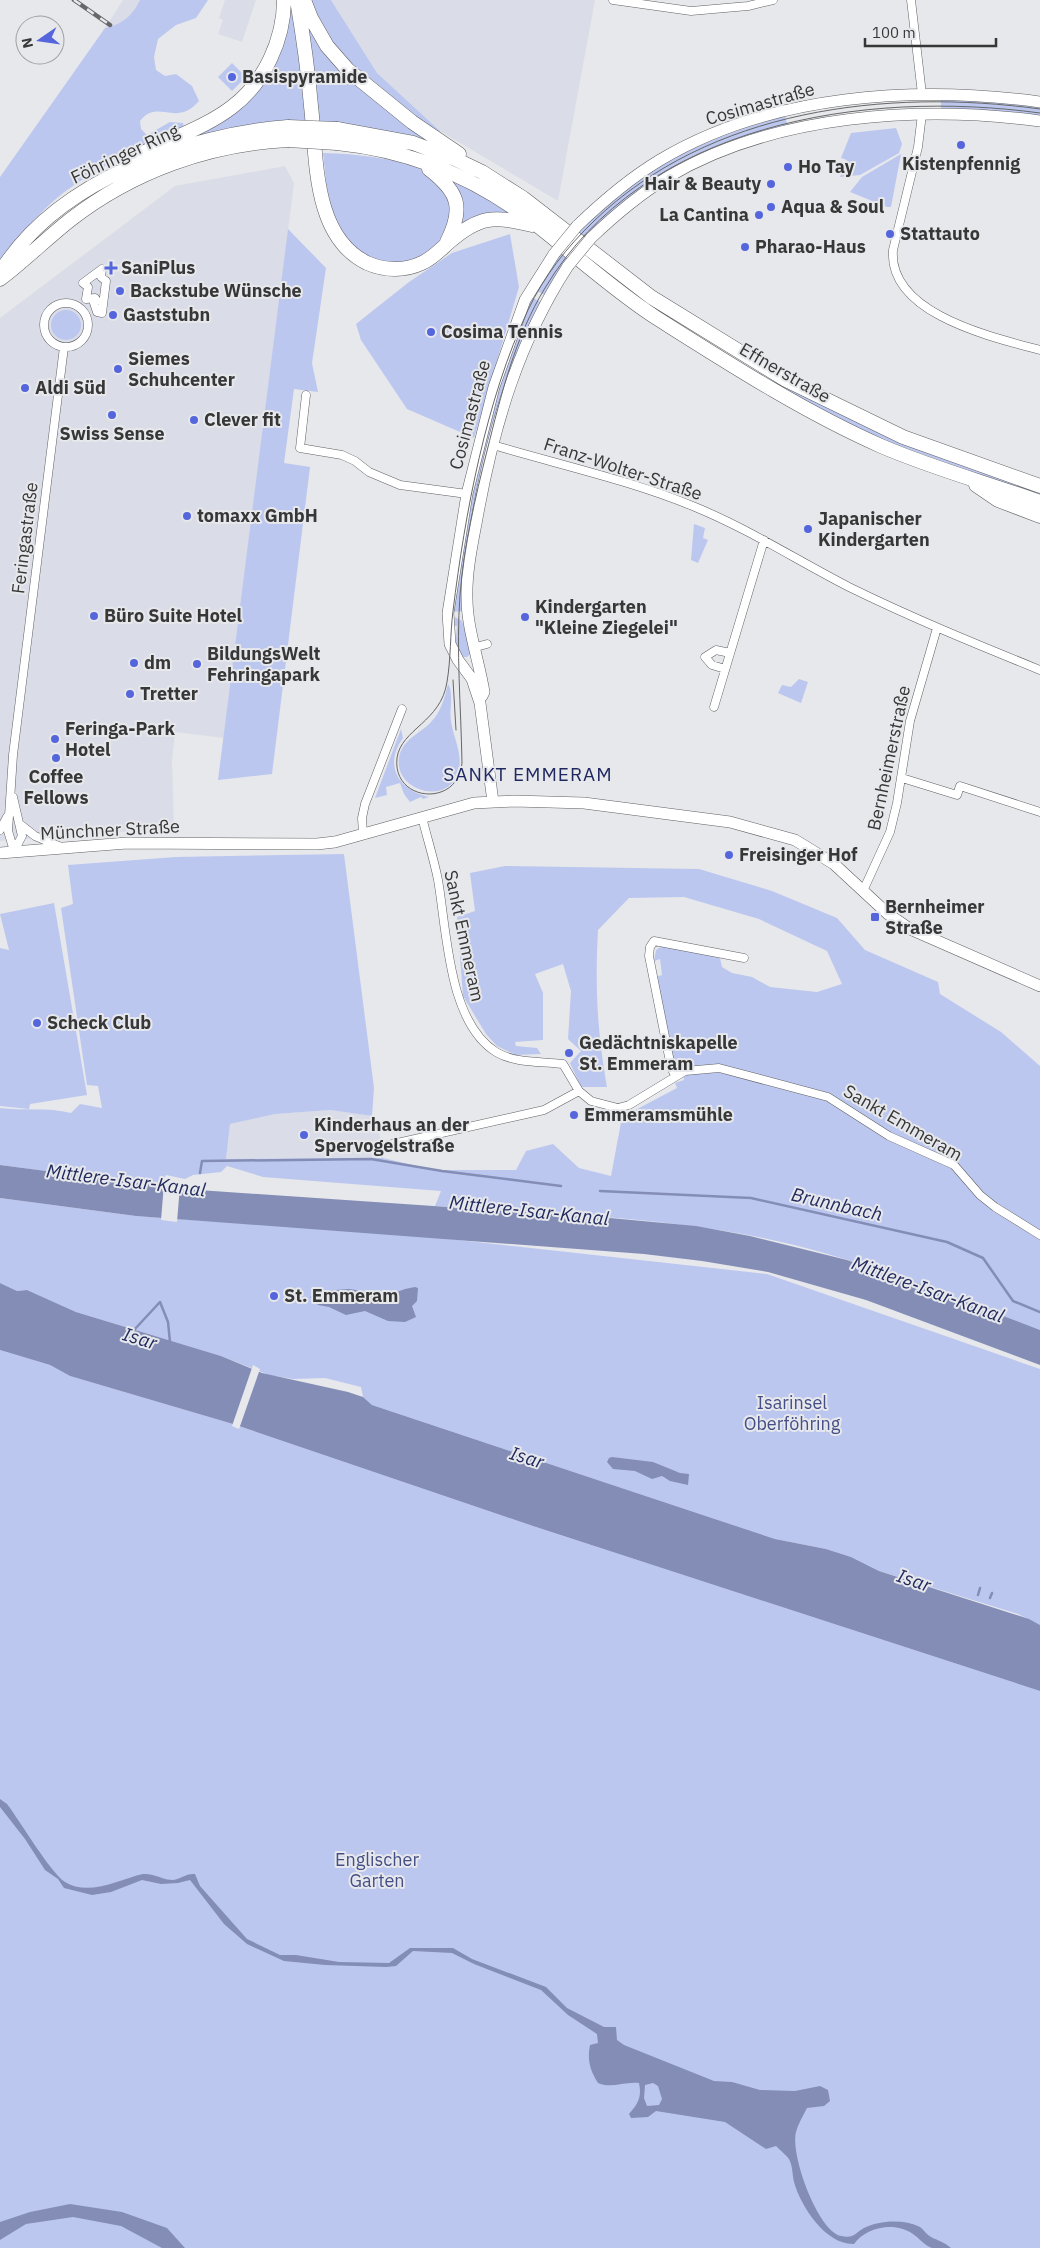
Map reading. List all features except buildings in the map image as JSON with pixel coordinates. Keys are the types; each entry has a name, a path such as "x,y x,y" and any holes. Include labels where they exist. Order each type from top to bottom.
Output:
{"highway":[{"path":"78,195 92,180 108,170 207,123 233,107 256,83 270,60 279,37 284,0"},
{"path":"297,0 320,186 326,214 333,229 351,252 367,263 384,268 404,269 416,266 436,255 472,224 485,219 501,218 542,221"},
{"path":"304,0 311,18 327,46 348,70 412,122 458,152 471,167"},
{"name":"Föhringer Ring","path":"0,273 9,258 78,195 162,154 197,142 244,132 337,136 413,143 471,167 502,184 542,221"},
{"name":"Föhringer Ring","path":"0,279 71,219 132,180 165,165 200,154 288,134"},
{"name":"Föhringer Ring","path":"337,136 418,159 476,184 542,221"},
{"path":"418,159 444,180 455,197 458,217 444,247"},
{"name":"Effnerstraße","path":"542,221 617,290 654,316 777,392 829,421 883,446 1040,502"},
{"name":"Effnerstraße","path":"542,221 651,297 786,380 903,437 1040,486"},
{"path":"958,474 998,500 1040,516"}],"main road":[{"name":"Cosimastraße","path":"493,802 480,703 472,679 458,660 450,644 448,617 467,494 490,404 514,329 528,293 554,254 577,226 607,198 660,160 711,134 749,122 833,102 922,94 964,94 1040,102"},
{"path":"922,94 922,114"},
{"name":"Cosimastraße","path":"480,703 484,692 480,647 468,616 468,575 481,494 508,391 524,346 547,299 568,266 591,238 641,195 669,177 719,152 754,140 820,125 866,118 922,114 971,114 1040,121"},
{"path":"458,660 470,661 475,657 480,647"},
{"name":"Münchner Straße","path":"0,853 127,843 317,844 335,842 474,803 561,801 678,814 730,822 795,840 834,864 888,914 910,929 1040,986"}],"street":[{"path":"613,0 639,5 646,2 673,10 709,11 748,6 773,0"},
{"path":"911,0 922,94"},
{"path":"922,114 918,147 893,250 893,265 898,281 908,294 935,312 980,331 1040,350"},
{"path":"102,269 101,277 106,281 102,313 99,313 94,303 96,301 95,298 86,299 88,287 83,283 102,269"},
{"path":"70,304 83,312 87,328 80,341 64,347 55,344 48,338 44,329 45,320 49,312 56,306 70,304"},
{"name":"Feringastraße","path":"14,851 8,831 18,716 64,347"},
{"path":"306,395 300,448 342,455 355,461 370,472 400,485 467,494"},
{"name":"Franz-Wolter-Straße","path":"493,445 657,492 723,518 823,574 936,628 1040,670"},
{"path":"714,707 764,540"},
{"name":"Bernheimerstraße","path":"864,891 890,832 902,778 912,713 936,628"},
{"path":"725,669 712,665 705,657 716,650 730,653"},
{"path":"363,834 362,818 365,804 402,709"},
{"path":"902,778 957,795 960,786 1040,812"},
{"name":"Feringastraße","path":"12,793 21,825 22,836 14,851"},
{"name":"Feringastraße","path":"0,830 9,813"},
{"name":"Sankt Emmeram","path":"422,817 437,878 453,971 464,1011 484,1042 497,1052 511,1058 563,1064 579,1092 591,1101 618,1108 629,1105 685,1071 718,1068 828,1097 889,1136 954,1165 980,1195 995,1207 1040,1235"},
{"path":"21,825 35,836 68,849"},
{"path":"675,1076 669,1058 649,956 650,947 654,941 744,958"},
{"path":"384,1146 544,1110 579,1092"}],"shaded area":[{"path":"123,0 140,0 135,11 120,24 105,28"},
{"path":"225,0 256,0 242,42 218,34 223,20 219,18"},
{"path":"331,0 595,0 558,201 440,131 377,73"},
{"path":"285,166 294,183 224,738 175,732 172,761 174,828 0,841 0,318 175,186"},
{"name":"Kinderhaus an der Spervogelstraße","path":"330,1110 372,1116 384,1146 383,1158 226,1159 230,1124 275,1114"}],"green space":[{"path":"140,0 208,0 196,18 176,25 158,39 154,57 156,70 165,76 176,74 192,86 199,101 191,109 183,112 154,112 147,115 140,121 141,129 147,135 170,122 183,123 184,128 119,159 72,187 57,198 27,227 0,259 0,177 105,28 117,24 126,18 134,11"},
{"path":"290,0 331,0 377,73 440,131 438,147 406,136 375,129 316,122 256,125 192,137 251,96"},
{"path":"232,63 246,77 232,91 218,77"},
{"path":"941,97 1040,105 1040,117 941,110"},
{"path":"785,116 788,128 650,182 578,247 670,317 672,321 667,320 576,250 546,296 534,289 567,243 519,204 342,134 404,148 464,169 511,195 569,240 602,206 627,186 669,160 714,140"},
{"path":"896,128 902,144 899,153 860,175 840,177 847,160 841,158 851,133"},
{"path":"323,153 386,159 418,168 432,175 444,187 454,213 440,245 410,261 398,263 376,260 356,248 339,228 331,211"},
{"path":"901,154 891,207 850,192 862,177"},
{"path":"450,177 514,213 460,226"},
{"path":"288,229 326,268 312,363 318,392 294,389 284,463 310,467 272,774 218,780"},
{"name":"Cosima Tennis","path":"510,234 519,287 474,438 407,409 361,340 356,324 409,282 452,253"},
{"path":"530,296 542,303 524,340 520,344 522,345 508,382 464,611 451,612 485,430"},
{"path":"66,310 77,314 81,325 77,336 66,340 55,336 51,325 55,314"},
{"path":"744,366 883,435 1040,492 1040,497 881,439 819,410"},
{"path":"694,524 705,528 703,538 708,540 698,563 691,560"},
{"path":"455,617 462,621 472,653 467,657 463,657 453,640 456,640 457,626 454,626"},
{"path":"799,679 808,682 801,703 778,693 782,685 791,687"},
{"path":"448,684 451,692 451,721 460,767 452,783 443,789 433,791 422,790 413,786 405,779 400,769 399,758 401,751 408,741 427,726 437,714"},
{"path":"401,729 403,738 394,758 397,775 409,789 429,797 423,799 421,797 410,802 404,794 400,783 386,787 387,795 375,798"},
{"path":"344,854 374,1088 372,1116 330,1110 275,1114 230,1124 226,1159 383,1158 433,1170 516,1170 526,1151 553,1144 579,1168 611,1176 622,1117 677,1088 675,1083 684,1080 682,1065 671,1058 656,977 662,975 660,959 654,961 656,950 662,946 720,958 722,967 732,973 752,977 770,987 817,992 842,984 827,951 759,919 684,897 629,898 598,930 598,1009 607,1087 581,1087 570,1063 581,1051 568,1039 571,991 563,964 535,974 543,993 543,1040 515,1042 516,1046 537,1048 541,1054 516,1055 497,1046 486,1034 463,996 457,917 475,911 470,873 505,866 699,869 772,891 837,918 865,950 938,982 940,994 1001,1032 1040,1066 1040,1330 860,1264 786,1243 748,1235 631,1219 435,1206 441,1191 263,1177 227,1166 221,1172 193,1175 185,1179 166,1175 160,1186 0,1165 0,1108 53,1110 71,1113 80,1104 102,1108 98,1086 87,1085 61,908 73,904 68,865 176,857"},
{"name":"Scheck Club","path":"54,903 87,1095 30,1104 29,1109 0,1106 0,948 9,950 0,914"},
{"name":"Isarinsel Oberföhring","path":"0,1198 136,1216 395,1233 767,1274 1040,1369 1040,1625 1018,1614 879,1571 851,1557 826,1549 775,1539 372,1405 363,1397 361,1387 325,1378 293,1379 269,1375 221,1356 76,1312 27,1290 17,1291 0,1283"},
{"name":"Englischer Garten","path":"0,1350 50,1365 70,1376 233,1424 533,1526 1040,1691 1040,2248 0,2248"}],"water":[{"name":"Mittlere-Isar-Kanal","path":"0,1165 184,1189 610,1218 696,1226 750,1236 847,1260 917,1283 1040,1330 1040,1365 866,1300 768,1272 644,1254 136,1216 0,1198"},
{"name":"Isar","path":"0,1283 17,1291 27,1290 76,1312 221,1356 262,1373 348,1392 363,1397 372,1405 775,1539 826,1549 851,1557 879,1571 1029,1619 1040,1625 1040,1691 533,1526 233,1424 70,1376 50,1365 0,1350"},
{"path":"415,1287 418,1288 417,1301 412,1306 416,1317 405,1322 388,1321 365,1311 346,1315 329,1307 318,1305 310,1297 322,1291 349,1289 389,1295"},
{"path":"612,1457 653,1462 680,1473 689,1474 688,1485 670,1481 662,1476 652,1479 635,1471 613,1469 607,1462"},
{"path":"0,1799 7,1804 51,1868 65,1882 74,1886 84,1888 104,1886 143,1874 173,1880 189,1874 195,1874 200,1886 247,1939 280,1955 296,1955 339,1962 389,1963 410,1948 453,1948 472,1959 546,1987 567,2008 604,2027 616,2027 617,2040 624,2045 714,2081 732,2082 760,2090 795,2091 820,2086 828,2090 830,2101 824,2106 807,2108 797,2129 795,2143 797,2157 808,2191 823,2221 832,2231 845,2237 852,2236 864,2228 877,2223 899,2222 914,2224 951,2248 932,2248 906,2230 890,2227 866,2233 854,2244 844,2243 834,2238 816,2223 797,2192 789,2159 776,2146 766,2149 725,2122 656,2111 648,2117 631,2118 629,2114 640,2096 639,2083 603,2085 598,2083 589,2060 590,2045 598,2043 597,2034 568,2015 541,1990 474,1964 452,1953 413,1951 396,1966 386,1967 325,1965 284,1961 247,1944 224,1924 190,1880 161,1884 142,1880 111,1892 92,1895 64,1888 58,1879 45,1870 25,1839 0,1807","holes":["653,2083 658,2086 662,2099 659,2105 647,2106 644,2098 645,2085"]},
{"path":"70,2204 122,2212 167,2228 185,2248 162,2248 121,2226 73,2217 26,2224 0,2240 0,2222 30,2212"}],"pier":[{"path":"164,1184 180,1186 177,1222 161,1220"},
{"path":"253,1365 260,1369 239,1429 232,1426"}],"waterway":[{"name":"Brunnbach","path":"200,1173 202,1161 371,1159 442,1171 561,1186"},
{"name":"Brunnbach","path":"600,1191 751,1198 947,1242 983,1258 1013,1301 1040,1312"},
{"name":"Brunnbach","path":"134,1330 160,1302 168,1322 170,1342"},
{"path":"978,1595 980,1588"},
{"path":"990,1598 992,1593"}],"tram line":[{"path":"1040,109 981,103 922,102 862,106 803,115 745,131 691,153 640,183 584,231 557,262 534,297 500,381 479,458 464,535 453,611 447,682 437,707 400,748 397,758 398,773 404,784 414,791 426,794 438,793 449,787 458,778 462,763 459,658 460,595 467,541 478,487 510,367 525,326 545,288 587,232 639,188 699,154 764,130 832,114 902,107 972,107 1040,113"},
{"path":"453,680 456,730"}],"railway":[{"path":"74,0 110,25"}],"place":[{"name":"Basispyramide","path":"232,77"},
{"name":"Kistenpfennig","path":"961,145"},
{"name":"Ho Tay","path":"788,167"},
{"name":"Hair & Beauty","path":"771,184"},
{"name":"Aqua & Soul","path":"771,207"},
{"name":"La Cantina","path":"759,215"},
{"name":"Stattauto","path":"890,234"},
{"name":"Pharao-Haus","path":"745,247"},
{"name":"SaniPlus","path":"111,268"},
{"name":"Backstube Wünsche","path":"120,291"},
{"name":"Gaststubn","path":"113,315"},
{"name":"Cosima Tennis","path":"431,332"},
{"name":"Siemes Schuhcenter","path":"118,369"},
{"name":"Aldi Süd","path":"25,388"},
{"name":"Swiss Sense","path":"112,415"},
{"name":"Clever fit","path":"194,420"},
{"name":"tomaxx GmbH","path":"187,516"},
{"name":"Japanischer Kindergarten","path":"808,529"},
{"name":"Büro Suite Hotel","path":"94,616"},
{"name":"Kindergarten \"Kleine Ziegelei\"","path":"525,617"},
{"name":"dm","path":"134,663"},
{"name":"BildungsWelt Fehringapark","path":"197,664"},
{"name":"Tretter","path":"130,694"},
{"name":"Feringa-Park Hotel","path":"55,739"},
{"name":"Coffee Fellows","path":"56,758"},
{"name":"Freisinger Hof","path":"729,855"},
{"name":"Bernheimer Straße","path":"875,917"},
{"name":"Scheck Club","path":"37,1023"},
{"name":"Gedächtniskapelle St. Emmeram","path":"569,1053"},
{"name":"Emmeramsmühle","path":"574,1115"},
{"name":"Kinderhaus an der Spervogelstraße","path":"304,1135"},
{"name":"St. Emmeram","path":"274,1296"}],"district":[{"name":"SANKT EMMERAM","path":"528,774"}]}
